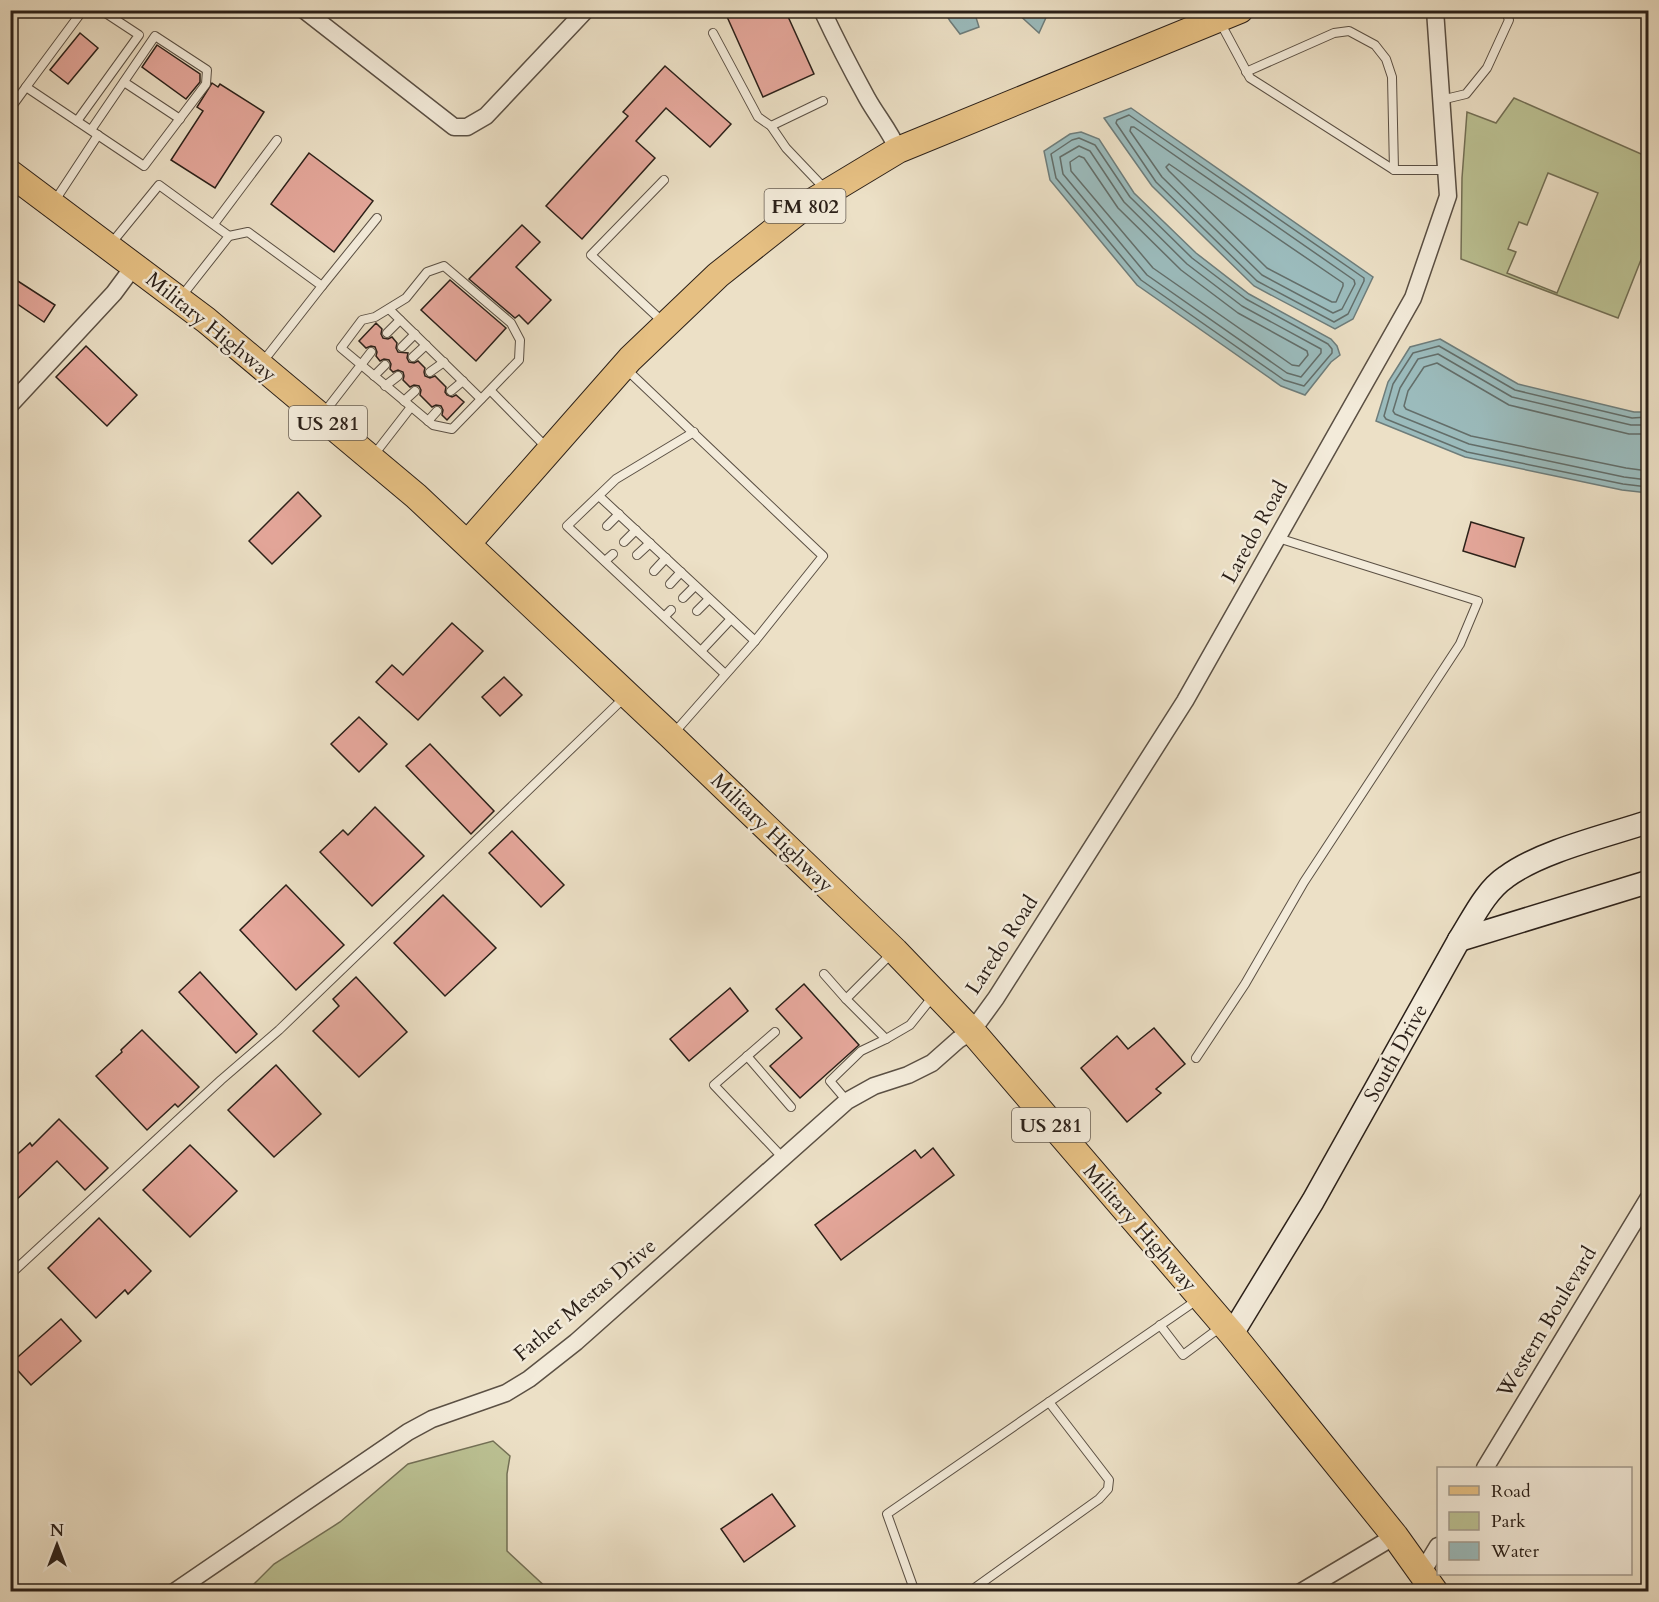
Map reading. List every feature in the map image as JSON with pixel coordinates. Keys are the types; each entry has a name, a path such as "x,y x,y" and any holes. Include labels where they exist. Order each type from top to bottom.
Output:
{"main road":[{"name":"FM 802","path":"468,543 623,366 718,275 805,206 898,150 1229,15"},
{"name":"Military Highway","path":"10,173 109,246 260,365 468,543 895,951 972,1032 1285,1398 1395,1536 1428,1583"}],"street":[{"path":"304,10 323,16 454,127 467,127 486,116 586,10"},
{"path":"822,10 858,83 893,137 898,150"},
{"name":"Laredo Road","path":"972,1032 1185,701 1413,298 1448,196 1435,10"},
{"path":"10,405 114,293 135,266"},
{"name":"South Drive","path":"1227,1330 1312,1201 1459,940 1485,900 1504,878 1537,859 1648,822"},
{"path":"1459,940 1648,882"},
{"name":"Father Mestas Drive","path":"174,1592 408,1432 432,1419 506,1393 529,1379 576,1342 847,1101 874,1086 908,1075 932,1063 958,1040 972,1032"},
{"name":"Western Boulevard","path":"1486,1467 1648,1199"},
{"path":"1301,1592 1395,1536"},
{"path":"1428,1583 1437,1550"}],"lane":[{"path":"10,110 83,10"},
{"path":"77,120 139,35 101,10"},
{"path":"1441,100 1466,94 1487,68 1509,20 1505,10"},
{"path":"1229,15 1246,72 1250,78 1394,170 1446,170"},
{"path":"1246,72 1334,33 1348,31 1375,45 1386,59 1392,77 1394,170"},
{"path":"713,33 758,117 771,126 786,148 828,192"},
{"path":"26,87 77,120 94,133 144,166 206,84 207,70 155,36 124,82 94,133 53,204"},
{"path":"124,82 180,119"},
{"path":"771,126 823,101"},
{"path":"214,224 277,140"},
{"path":"664,180 591,255 666,325"},
{"path":"109,246 159,184 229,236"},
{"path":"260,365 377,218"},
{"path":"178,299 229,236 248,232 322,286"},
{"path":"444,266 511,323 520,340 519,360 452,429 433,425 341,348 362,320 375,317 389,309 406,298 427,272 444,266"},
{"path":"389,309 481,399"},
{"path":"387,333 400,320"},
{"path":"402,347 415,334"},
{"path":"413,357 426,345"},
{"path":"321,416 371,352"},
{"path":"430,372 444,362"},
{"path":"374,376 386,365"},
{"path":"623,366 824,556 755,641 671,736"},
{"path":"386,386 398,376"},
{"path":"451,391 464,381"},
{"path":"490,390 549,450"},
{"path":"404,401 415,391"},
{"path":"371,458 411,407"},
{"path":"428,421 436,411"},
{"path":"694,432 616,479 567,526 592,542 605,561 622,570 682,626 701,651 725,674"},
{"path":"599,496 755,641"},
{"path":"607,526 619,514"},
{"path":"624,542 636,530"},
{"path":"1196,1058 1245,984 1304,882 1460,644 1478,601 1278,538"},
{"path":"637,555 650,543"},
{"path":"605,561 612,554"},
{"path":"654,571 666,558"},
{"path":"670,584 681,572"},
{"path":"683,598 695,586"},
{"path":"697,610 709,598"},
{"path":"701,651 731,619"},
{"path":"15,1270 221,1080 279,1030 628,695"},
{"path":"846,999 895,951"},
{"path":"824,974 886,1039"},
{"path":"847,1101 830,1081 861,1051 910,1025 936,993"},
{"path":"775,1032 714,1086 783,1158"},
{"path":"747,1056 791,1107"},
{"path":"915,1592 887,1514 1200,1298"},
{"path":"1160,1325 1183,1355 1227,1330"},
{"path":"969,1592 1099,1499 1108,1489 1109,1480 1048,1402"}],"green space":[{"path":"1514,98 1648,157 1648,242 1618,318 1461,259 1462,178 1467,112 1496,123","holes":["1548,173 1598,193 1557,293 1507,273 1516,252 1508,249 1519,222 1527,225"]},
{"path":"493,1441 510,1456 507,1474 507,1551 550,1591 247,1591 274,1564 340,1522 408,1464"}],"water":[{"path":"944,11 974,11 979,27 960,34"},
{"path":"1015,11 1049,11 1039,33"},
{"path":"1131,108 1373,277 1353,319 1335,329 1254,286 1152,186 1104,118"},
{"path":"1081,132 1099,139 1134,193 1196,253 1249,294 1331,339 1337,346 1340,355 1331,362 1305,395 1281,386 1137,285 1050,180 1044,151 1070,134"},
{"path":"1440,339 1518,384 1634,412 1648,412 1648,493 1622,490 1465,457 1376,421 1388,382 1410,347"}],"building":[{"path":"724,10 785,10 814,74 763,97"},
{"path":"80,33 98,48 68,84 50,70"},
{"path":"157,45 200,74 200,82 186,99 142,67"},
{"path":"665,66 731,124 710,147 666,108 636,141 655,158 582,239 546,206 628,116 623,112"},
{"path":"212,83 218,87 220,84 264,112 215,188 171,160 203,111 197,107"},
{"path":"309,153 373,201 334,252 271,204"},
{"path":"522,225 540,242 516,267 551,300 528,324 519,315 515,318 469,279"},
{"path":"10,276 55,305 44,322 10,299"},
{"path":"450,280 506,328 476,361 421,310"},
{"path":"376,323 382,329 383,338 392,337 397,343 398,352 408,353 409,362 418,361 425,368 425,376 430,378 435,376 446,387 447,395 452,397 456,395 464,402 447,420 442,415 441,406 432,407 420,395 419,386 410,387 403,380 403,372 398,370 393,372 390,369 389,360 380,361 376,356 375,347 366,348 359,341"},
{"path":"86,346 137,395 107,426 56,377"},
{"path":"298,492 321,516 272,564 249,541"},
{"path":"1471,522 1524,538 1515,567 1463,551"},
{"path":"452,623 483,651 418,720 376,682 392,665 403,675"},
{"path":"504,677 522,695 500,716 482,697"},
{"path":"359,717 387,744 359,772 331,744"},
{"path":"430,744 494,811 471,834 406,766"},
{"path":"375,807 424,856 372,906 320,852 343,830 348,835"},
{"path":"512,831 564,885 541,907 489,853"},
{"path":"286,885 344,945 296,990 240,930"},
{"path":"443,895 496,948 445,996 394,943"},
{"path":"200,972 257,1034 236,1053 179,992"},
{"path":"356,977 407,1032 359,1077 313,1031 339,1006 333,999"},
{"path":"804,984 859,1045 800,1098 770,1066 802,1038 776,1009"},
{"path":"730,988 748,1011 689,1061 670,1039"},
{"path":"1154,1028 1185,1064 1156,1089 1161,1093 1127,1122 1081,1068 1117,1036 1128,1049"},
{"path":"142,1030 199,1087 178,1107 175,1104 147,1130 96,1076"},
{"path":"276,1065 321,1114 274,1157 228,1110"},
{"path":"59,1119 108,1168 85,1190 57,1161 10,1206 10,1161 30,1143 32,1146"},
{"path":"190,1145 237,1191 190,1237 143,1190"},
{"path":"933,1148 954,1175 841,1260 815,1225 915,1150 921,1158"},
{"path":"99,1218 151,1271 128,1294 125,1290 96,1318 48,1268"},
{"path":"61,1319 81,1341 31,1385 11,1363"},
{"path":"772,1494 795,1526 744,1562 721,1529"}]}
